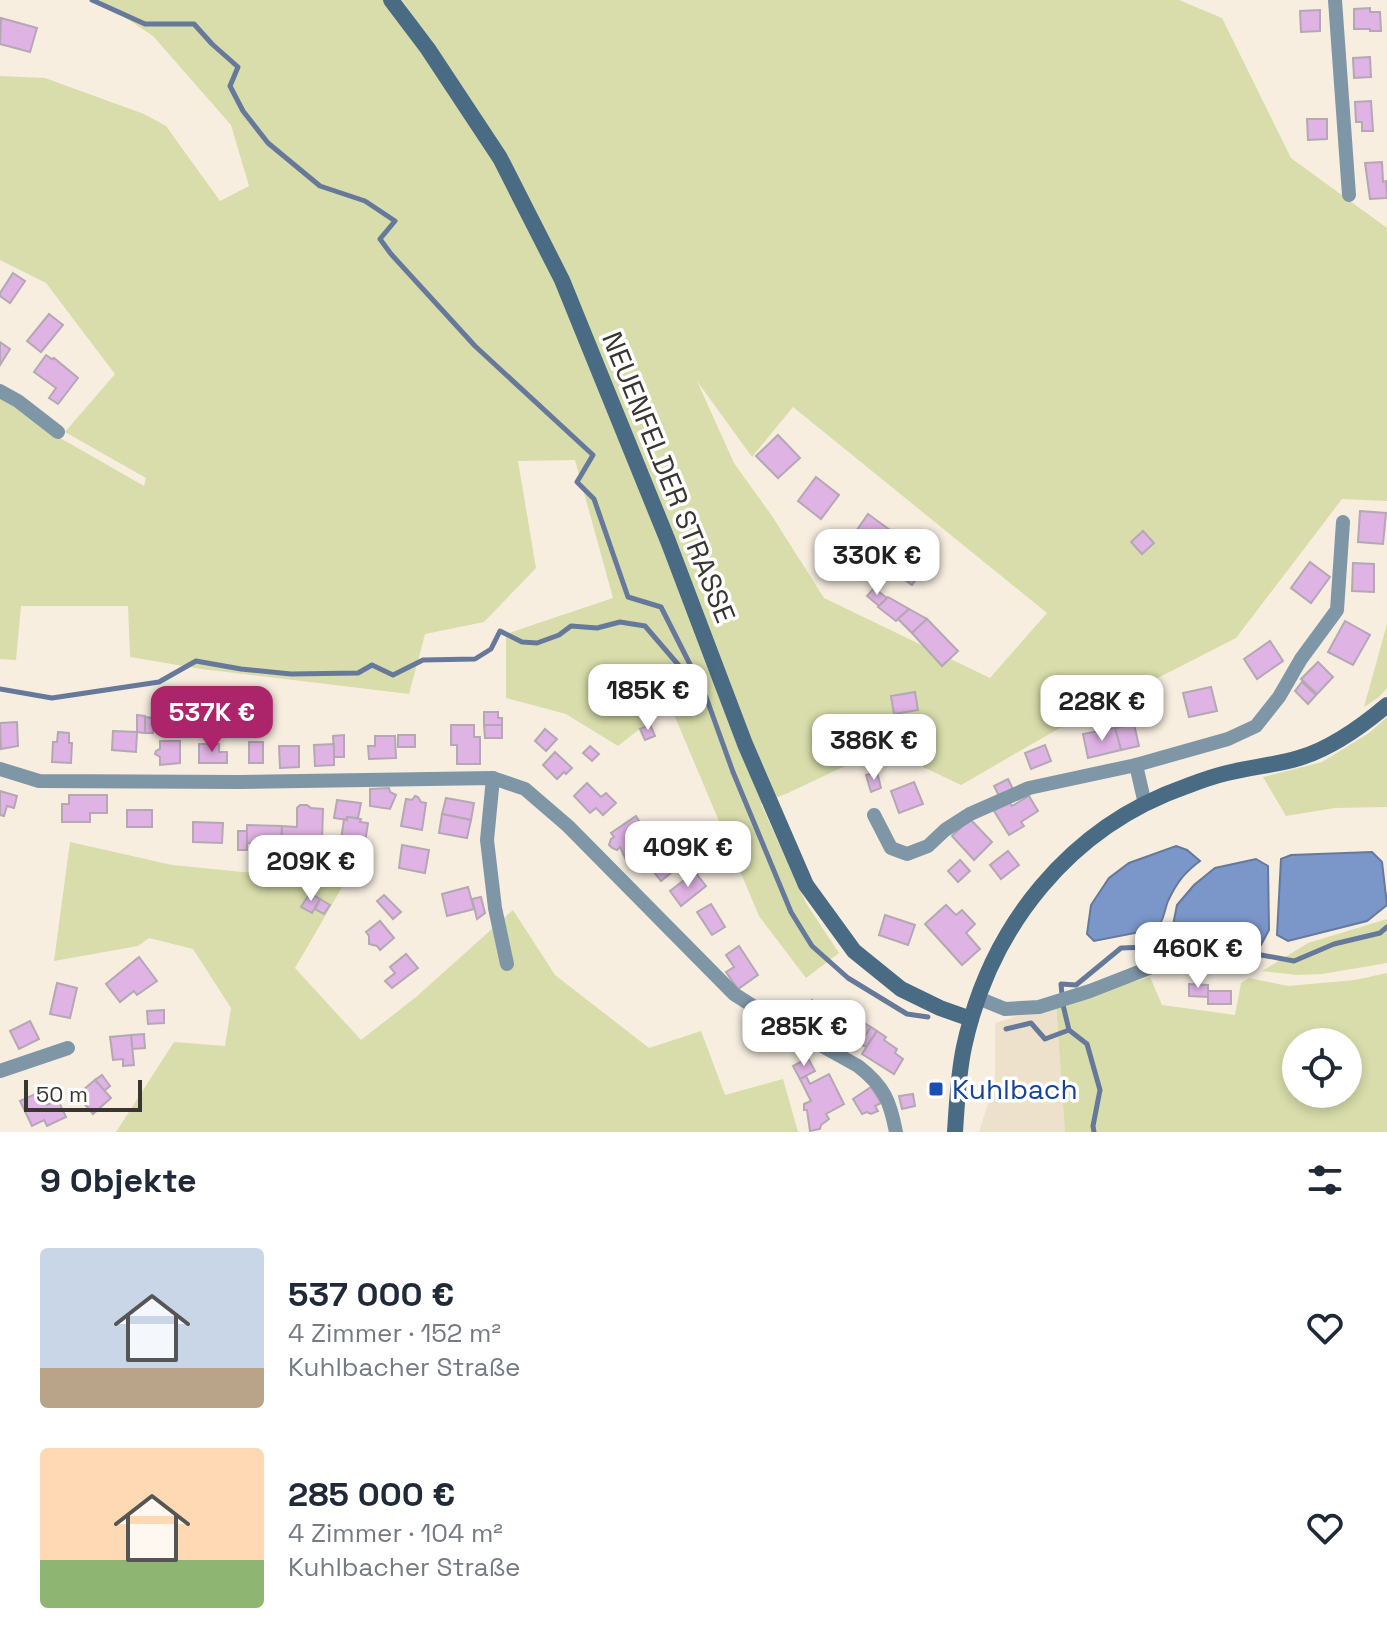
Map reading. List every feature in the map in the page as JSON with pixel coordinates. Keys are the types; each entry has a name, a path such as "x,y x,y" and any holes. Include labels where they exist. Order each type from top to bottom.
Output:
{"main road":[{"name":"NEUENFELDER STRASSE","path":"391,0 428,49 500,158 562,280 668,541 745,744 806,885 854,951 901,989 971,1019"},
{"path":"955,1132 958,1082 978,998 1008,933 1047,878 1105,829 1145,804 1226,773 1299,758 1330,745 1387,705"}],"street":[{"path":"1335,0 1349,195"},
{"path":"0,391 58,432"},
{"path":"874,815 891,848 907,854 928,846 945,830 970,814 1029,788 1136,765 1228,739 1256,726 1337,610 1343,522"},
{"path":"1136,765 1145,804"},
{"path":"0,769 39,781 493,778 525,789 568,826 734,994 871,1076 892,1108 896,1132"},
{"path":"493,778 487,840 495,908 507,964"},
{"path":"978,998 1005,1009 1039,1007 1149,968"},
{"path":"0,1071 68,1048"}],"shaded area":[{"path":"1056,1004 1065,1132 979,1132 995,1081 995,1023"}],"green space":[{"path":"99,0 386,0 415,19 402,0 1179,0 1222,18 1291,158 1387,228 1387,501 1342,499 1236,638 1058,729 961,785 883,748 761,804 806,903 839,953 806,978 759,916 670,705 618,746 566,714 506,698 506,634 613,598 575,460 518,461 536,568 484,622 425,634 409,694 201,669 130,657 128,606 21,606 16,660 0,659 0,398 62,439 144,486 146,478 65,432 115,374 46,283 0,260 0,76 45,78 144,114 166,126 220,201 249,186 231,125 153,36","holes":["697,381 752,457 793,407 1047,613 990,678 824,598 734,463"]},
{"path":"1387,624 1387,688 1364,707"},
{"path":"1387,717 1387,807 1335,808 1286,816 1263,777 1322,762 1369,733"},
{"path":"70,842 172,865 345,882 295,968 361,1040 416,997 513,910 555,975 649,1048 701,1031 725,1095 783,1079 798,1132 116,1132 174,1042 225,1046 231,1008 193,949 149,938 138,946 54,961"},
{"path":"1387,919 1387,963 1322,974 1262,971 1308,943"},
{"path":"1387,973 1387,1132 1065,1132 1056,1004 1150,977 1162,1005 1235,1015 1241,983 1249,978 1288,986 1355,980"}],"water":[{"path":"1176,846 1187,850 1200,861 1178,883 1158,926 1094,941 1087,934 1091,905 1109,878 1129,863"},
{"path":"1372,852 1382,862 1387,905 1367,921 1288,941 1277,935 1281,859 1291,855"},
{"path":"1256,859 1268,866 1269,930 1261,945 1178,939 1172,930 1177,905 1194,885 1215,868"}],"building":[{"path":"1370,8 1370,12 1380,12 1381,31 1354,29 1354,9"},
{"path":"1320,10 1320,31 1301,32 1300,11"},
{"path":"1,18 37,28 30,52 0,44"},
{"path":"1370,57 1371,77 1354,78 1353,58"},
{"path":"1371,101 1373,131 1362,131 1362,122 1356,122 1355,102"},
{"path":"1307,119 1327,119 1327,139 1308,140"},
{"path":"1382,162 1387,198 1370,199 1365,163"},
{"path":"13,273 25,281 10,303 0,293"},
{"path":"49,314 63,325 41,352 27,341"},
{"path":"0,342 10,349 0,365"},
{"path":"46,355 78,378 58,404 49,398 56,388 34,372"},
{"path":"778,435 800,458 778,478 756,456"},
{"path":"816,477 839,495 821,519 798,501"},
{"path":"1360,511 1386,513 1383,544 1358,542"},
{"path":"868,514 930,559 912,585 850,540"},
{"path":"1143,531 1154,543 1142,554 1131,542"},
{"path":"1310,562 1330,577 1311,603 1291,588"},
{"path":"1353,563 1374,564 1374,592 1352,591"},
{"path":"874,588 887,598 879,606 867,596"},
{"path":"888,597 909,609 896,621 878,607"},
{"path":"909,609 927,619 912,633 898,619"},
{"path":"927,619 958,651 942,666 912,633"},
{"path":"1345,621 1370,635 1353,665 1328,652"},
{"path":"1270,641 1283,661 1257,679 1244,659"},
{"path":"1318,662 1333,677 1317,694 1301,679"},
{"path":"1302,682 1316,695 1308,704 1295,691"},
{"path":"1211,687 1217,711 1189,717 1183,693"},
{"path":"915,692 918,710 894,714 891,696"},
{"path":"484,712 498,712 502,725 484,725"},
{"path":"137,715 145,716 145,733 137,732"},
{"path":"145,717 153,718 153,733 145,733"},
{"path":"17,722 18,746 1,749 0,723"},
{"path":"650,724 655,736 645,740 640,729"},
{"path":"1134,724 1139,746 1121,750 1115,728"},
{"path":"451,725 474,725 474,737 480,737 480,764 457,764 457,745 451,745"},
{"path":"484,725 502,725 502,738 485,738"},
{"path":"1115,728 1121,750 1088,758 1083,734"},
{"path":"545,729 557,739 546,751 535,741"},
{"path":"113,731 137,732 136,752 112,750"},
{"path":"58,732 69,733 71,763 52,762 53,742 57,742"},
{"path":"344,735 344,757 334,757 333,736"},
{"path":"398,735 415,735 415,747 398,747"},
{"path":"375,736 395,736 396,758 369,759 368,746 375,746"},
{"path":"160,741 180,741 180,763 160,765 160,757 155,754 160,749"},
{"path":"249,742 263,742 263,763 249,763"},
{"path":"199,744 219,744 219,752 227,752 227,763 199,763"},
{"path":"334,744 334,765 315,766 314,745"},
{"path":"1045,745 1051,761 1031,769 1025,753"},
{"path":"279,746 299,746 299,767 280,768"},
{"path":"590,746 599,754 592,761 583,753"},
{"path":"555,752 572,768 557,779 543,765"},
{"path":"877,772 881,788 871,792 866,775"},
{"path":"1008,779 1013,789 999,796 994,786"},
{"path":"914,782 923,804 899,813 891,791"},
{"path":"587,783 601,797 606,793 616,803 603,815 596,808 590,813 574,796"},
{"path":"389,788 396,795 390,809 370,806 370,789"},
{"path":"0,791 17,796 14,808 7,806 4,816 0,815"},
{"path":"69,795 107,795 107,813 90,813 90,822 62,822 62,804 69,804"},
{"path":"415,796 426,803 422,830 401,826 406,799 412,800"},
{"path":"1029,796 1038,811 1021,822 1024,826 1009,835 994,811 1009,802 1012,806"},
{"path":"446,798 474,803 471,820 442,814"},
{"path":"337,800 361,803 358,818 334,818"},
{"path":"300,805 323,809 322,841 297,840 297,846 281,845 282,826 297,827 297,808"},
{"path":"127,810 152,810 152,827 127,827"},
{"path":"442,814 471,820 467,838 439,833"},
{"path":"636,816 650,839 636,848 640,854 627,862 620,847 617,850 609,845 614,837 611,833"},
{"path":"347,817 368,823 365,843 341,840"},
{"path":"970,819 992,842 974,860 952,836"},
{"path":"193,822 223,823 222,843 193,842"},
{"path":"247,825 282,826 281,845 247,843"},
{"path":"238,831 247,831 247,850 238,850"},
{"path":"402,845 429,850 425,873 399,868"},
{"path":"663,848 678,867 661,881 646,862"},
{"path":"1008,851 1019,865 1001,879 990,865"},
{"path":"960,860 970,871 958,882 948,871"},
{"path":"695,872 706,886 681,906 670,891"},
{"path":"468,887 474,909 447,916 442,894"},
{"path":"310,893 320,899 312,913 301,907"},
{"path":"384,895 401,912 393,919 377,901"},
{"path":"481,897 485,913 477,919 472,899"},
{"path":"320,899 330,905 324,914 315,909"},
{"path":"711,904 725,927 712,935 697,912"},
{"path":"946,905 956,915 962,910 975,924 966,933 980,949 962,965 925,924"},
{"path":"885,915 915,925 908,945 879,935"},
{"path":"380,921 394,938 380,950 369,944 366,932"},
{"path":"739,946 758,975 738,989 726,972 734,967 726,955"},
{"path":"406,954 418,968 392,988 385,981 395,973 390,967"},
{"path":"139,957 157,981 137,995 134,991 120,1002 106,984"},
{"path":"57,983 77,988 70,1018 50,1014"},
{"path":"1189,984 1208,985 1208,997 1189,996"},
{"path":"1208,991 1231,991 1231,1004 1208,1004"},
{"path":"812,1000 832,1017 818,1033 798,1016"},
{"path":"841,1005 848,1011 845,1016 853,1023 834,1046 818,1033"},
{"path":"164,1010 164,1023 148,1024 147,1011"},
{"path":"856,1018 871,1027 860,1044 845,1033"},
{"path":"30,1021 39,1039 19,1049 10,1031"},
{"path":"871,1027 877,1031 866,1047 860,1044"},
{"path":"877,1031 886,1037 884,1040 897,1049 895,1053 903,1059 894,1074 862,1054"},
{"path":"144,1034 145,1048 132,1049 131,1035"},
{"path":"131,1035 134,1065 123,1066 123,1059 113,1060 110,1037"},
{"path":"808,1058 815,1071 800,1079 793,1066"},
{"path":"829,1074 844,1104 826,1114 829,1119 820,1129 810,1131 804,1104 811,1101 800,1079 806,1076 810,1084"},
{"path":"102,1075 110,1086 104,1091 95,1080"},
{"path":"95,1080 111,1098 93,1114 77,1095"},
{"path":"871,1087 881,1103 875,1106 878,1111 862,1114 853,1099"},
{"path":"40,1092 47,1105 58,1100 66,1117 47,1126 44,1120 32,1126 20,1101"},
{"path":"913,1094 915,1106 902,1109 899,1096"}],"waterway":[{"path":"92,0 145,24 194,24 238,67 230,86 243,111 268,143 320,186 365,201 395,221 380,239 391,254 475,346 593,455 577,482 594,499 628,597 661,607 703,690"},
{"path":"0,689 52,698 159,682 196,661 291,674 358,673 372,665 393,675 423,660 475,659 491,649 500,631 522,642 537,643 559,635 571,626 597,628 620,622 645,626 706,697 733,772 791,912 812,946 848,978 907,1014 928,1017"},
{"path":"1094,1132 1100,1090 1087,1044 1069,1030 1061,984 1076,985 1121,948 1178,946 1294,961 1334,944 1380,933 1387,927"},
{"path":"1006,1029 1031,1023 1045,1039 1069,1030"}],"place":[{"name":"Kuhlbach","path":"936,1089"}]}
